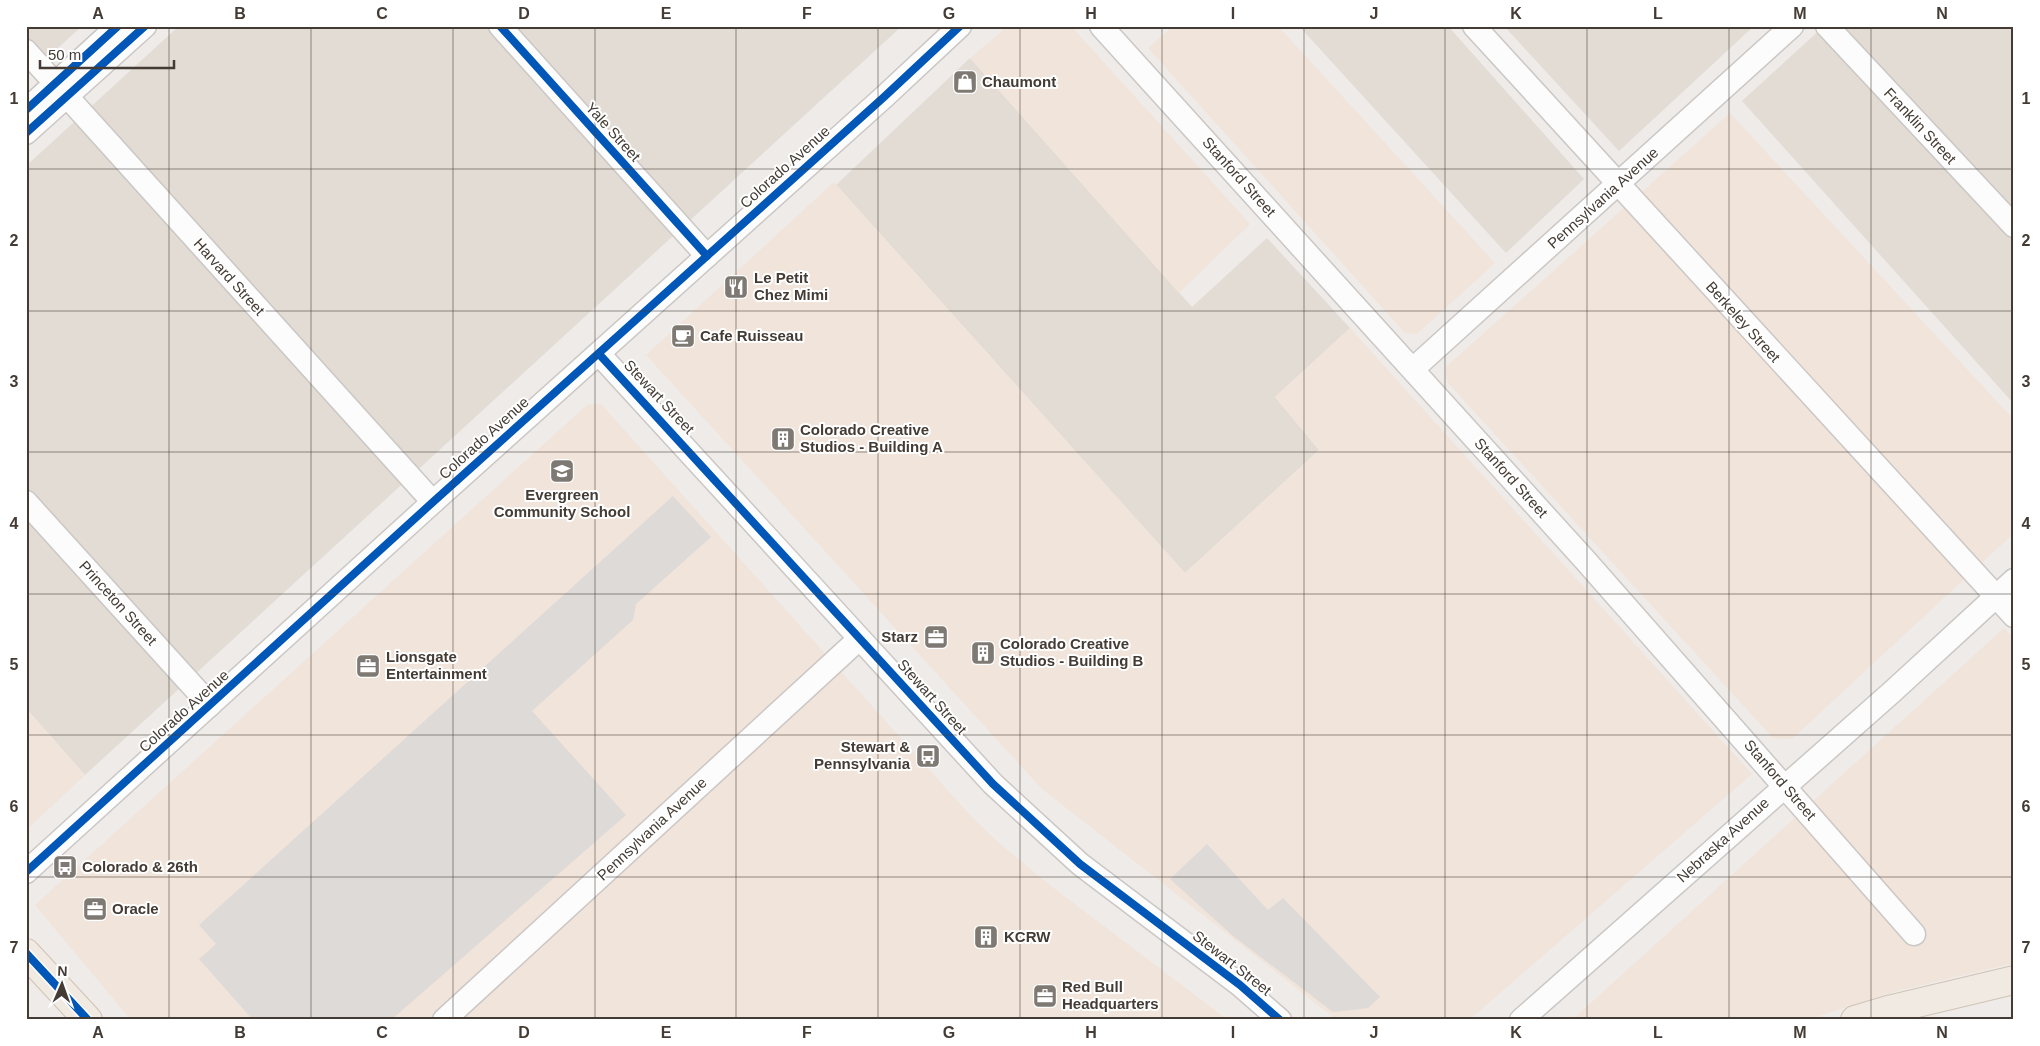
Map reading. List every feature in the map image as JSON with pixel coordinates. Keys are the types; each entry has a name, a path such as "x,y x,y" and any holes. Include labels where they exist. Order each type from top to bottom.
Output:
{"main road":[{"path":"26,953 88,1020"},
{"path":"1855,1020 1892,1008 2014,980"}],"street":[{"path":"26,133 118,26"},
{"path":"26,110 61,90 145,26"},
{"name":"Yale Street","path":"500,26 707,256"},
{"name":"Stanford Street","path":"1101,26 1413,369 1784,785 1914,934"},
{"name":"Berkeley Street","path":"1474,26 2014,616"},
{"name":"Pennsylvania Avenue","path":"1413,369 1792,26"},
{"name":"Franklin Street","path":"1827,26 2014,226"},
{"name":"Colorado Avenue","path":"26,872 707,256 952,29"},
{"name":"Harvard Street","path":"26,51 433,502"},
{"name":"Stewart Street","path":"599,354 993,784 1080,864 1240,985 1280,1020"},
{"name":"Princeton Street","path":"26,502 210,705"},
{"name":"Nebraska Avenue","path":"1520,1020 1784,785 1892,692 2014,580"},
{"name":"Pennsylvania Avenue","path":"444,1020 859,639"}],"shaded area":[{"path":"26,26 82,26 26,77"},
{"path":"179,26 902,26 85,775 26,708 26,166"},
{"path":"1008,26 1071,26 1250,224 1179,293 970,58"},
{"path":"1173,26 1278,26 1495,263 1417,334 1405,333 1148,48"},
{"path":"1299,26 1448,26 1584,179 1506,253"},
{"path":"1504,26 1754,26 1619,151"},
{"path":"1824,26 2014,26 2014,404 1742,101"},
{"path":"970,58 1192,307 1267,238 1350,328 1275,397 1319,450 1185,573 836,185"},
{"path":"1730,113 2014,420 2014,533 1792,739 1773,738 1448,383 1446,374 1447,366"},
{"path":"834,182 1185,573 1319,450 1275,397 1350,328 1752,774 1469,1020 1337,1020 1042,789 646,355"},
{"path":"601,404 969,814 999,843 1051,886 1228,1020 131,1020 35,905 587,405"},
{"path":"673,496 711,537 636,604 633,620 532,711 626,815 391,1020 253,1020 199,959 216,944 199,925"},
{"path":"2004,628 2014,639 2014,963 1897,991 1806,1020 1572,1020"},
{"path":"26,708 85,775 26,830"},
{"path":"1207,844 1268,910 1283,898 1380,997 1368,1008 1333,1012 1233,936 1170,879"}],"cycle path":[{"path":"26,110 118,26"},
{"path":"26,133 145,26"},
{"path":"500,26 707,256"},
{"path":"26,872 433,502 884,97 960,26"},
{"path":"599,354 993,784 1080,864 1240,985 1280,1020"},
{"path":"26,953 88,1020"}],"place":[{"name":"Chaumont","path":"965,82"},
{"name":"Le Petit Chez Mimi","path":"736,287"},
{"name":"Cafe Ruisseau","path":"683,336"},
{"name":"Colorado Creative Studios - Building A","path":"783,439"},
{"name":"Evergreen Community School","path":"562,471"},
{"name":"Starz","path":"936,637"},
{"name":"Colorado Creative Studios - Building B","path":"983,653"},
{"name":"Lionsgate Entertainment","path":"368,666"},
{"name":"Stewart & Pennsylvania","path":"928,756"},
{"name":"Colorado & 26th","path":"65,867"},
{"name":"Oracle","path":"95,909"},
{"name":"KCRW","path":"986,937"},
{"name":"Red Bull Headquarters","path":"1045,996"}]}
